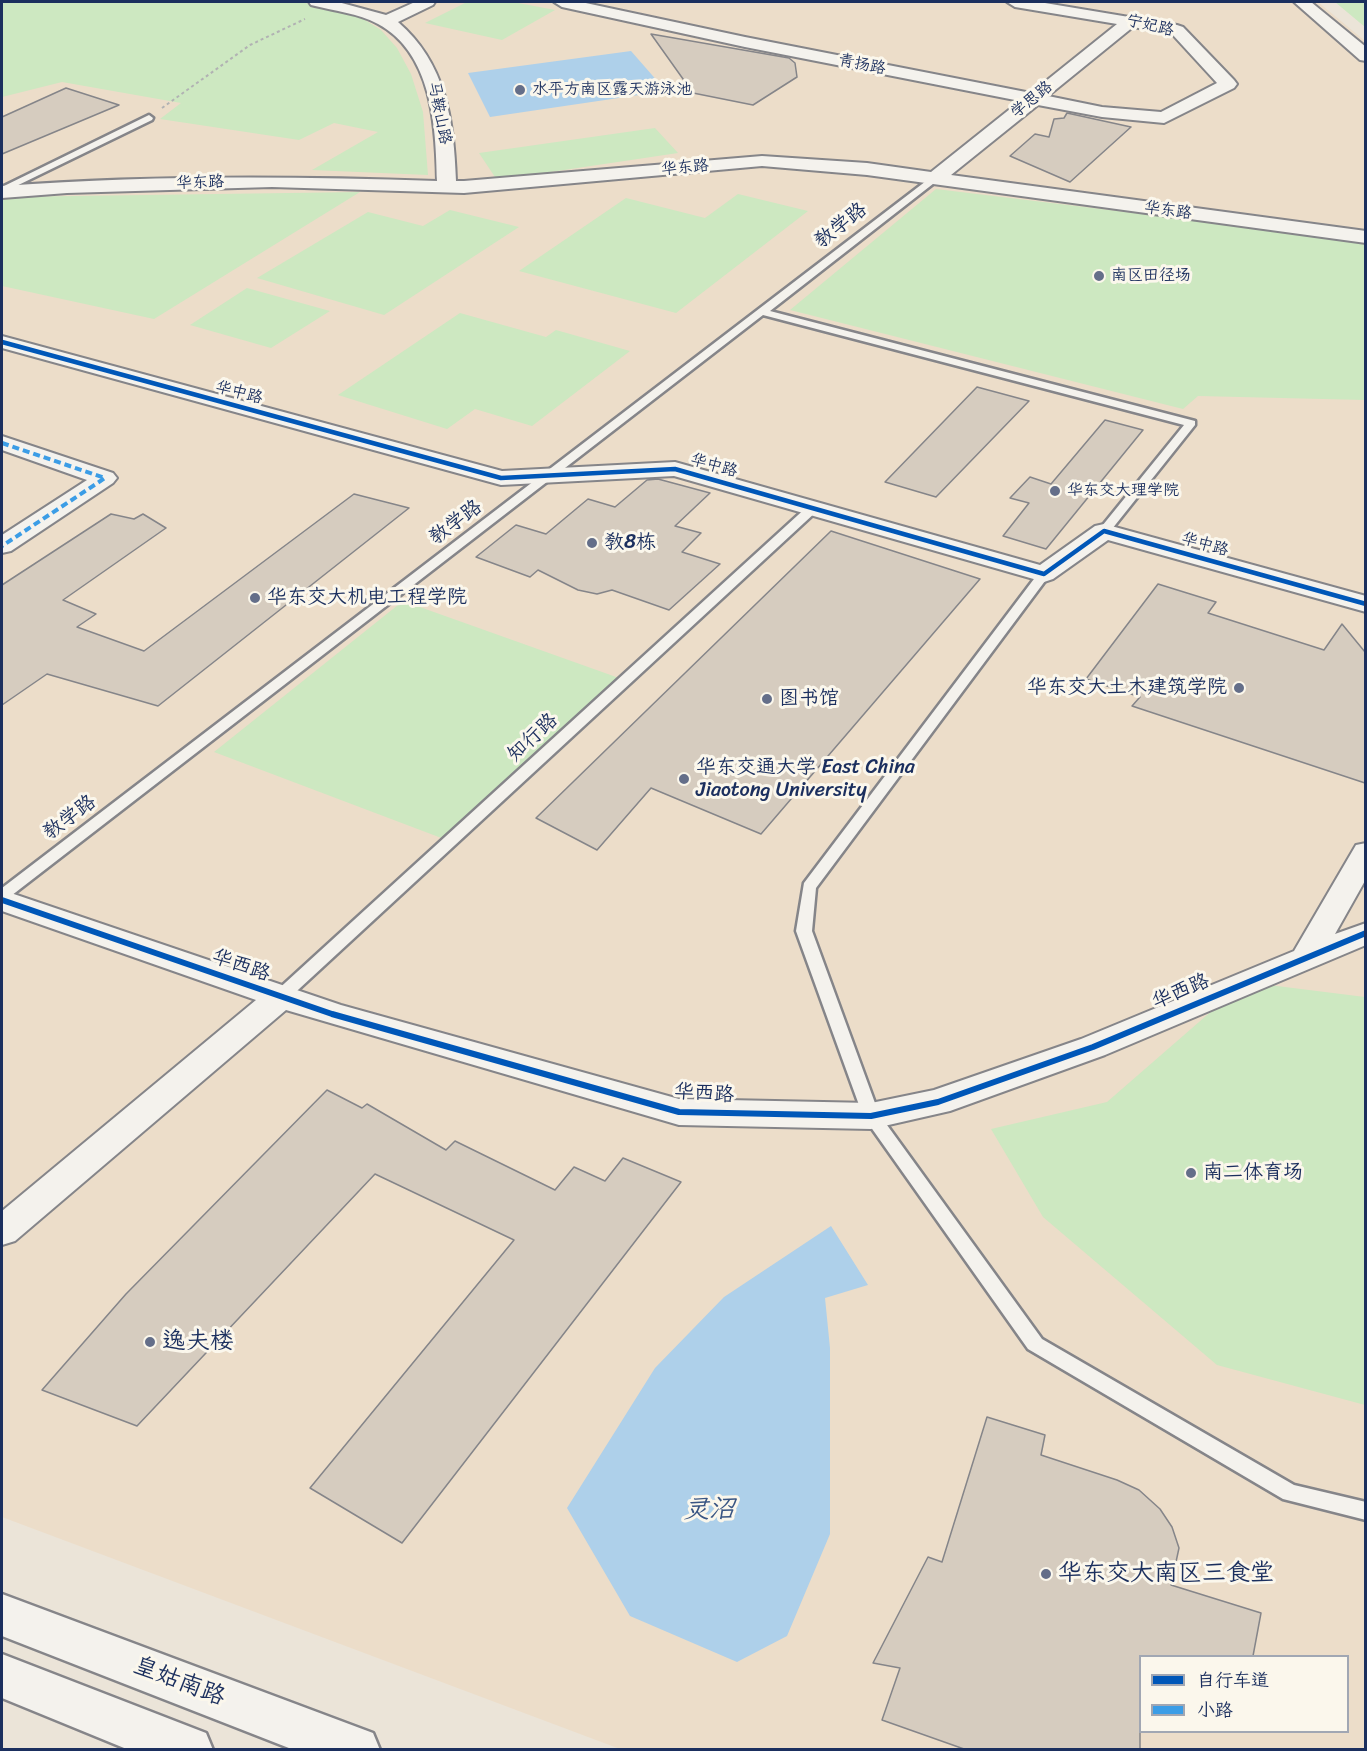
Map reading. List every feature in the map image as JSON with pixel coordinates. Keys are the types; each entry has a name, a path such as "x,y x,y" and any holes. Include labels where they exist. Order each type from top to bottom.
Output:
{"street":[{"path":"385,22 427,2"},
{"name":"青扬路","path":"562,2 745,42 1034,99 1102,112 1164,118"},
{"name":"宁妃路","path":"1015,2 1177,30 1228,84 1164,118"},
{"path":"1302,2 1365,56"},
{"name":"马鞍山路","path":"325,3 365,13 392,25 414,48 431,75 447,154 447,187"},
{"name":"学思路","path":"933,180 1131,21"},
{"name":"华东路","path":"2,191 272,181 447,187 762,161 867,170 1365,237"},
{"name":"华中路","path":"2,342 501,478 675,469 1044,574"},
{"path":"2,443 105,478 2,546"},
{"path":"1044,574 1104,531"},
{"name":"华中路","path":"1104,531 1365,604"},
{"path":"1307,956 1365,852"},
{"name":"华西路","path":"2,900 333,1014 679,1112 871,1116 938,1102 1093,1047 1365,933"},
{"path":"2,1231 280,997"},
{"name":"皇姑南路","path":"2,1615 356,1749"},
{"path":"2,1676 189,1749"}],"lane":[{"path":"2,191 148,118"},
{"name":"教学路","path":"2,895 933,180"},
{"path":"763,312 1191,423 1104,531"},
{"name":"知行路","path":"280,997 813,508"},
{"path":"1044,574 809,887 804,931 871,1116 1035,1344 1290,1493 1365,1510"}],"path":[{"path":"148,118 250,45 325,3"}],"shaded area":[{"name":"华东交通大学 East China Jiaotong University","path":"2,2 1318,2 1365,41 1365,1749 620,1749 2,1517"}],"green space":[{"path":"2,2 301,2 357,15 381,30 397,48 411,74 423,112 428,175 312,170 378,132 334,123 299,140 160,119 181,103 62,82 2,97"},
{"path":"467,2 513,2 555,10 502,40 425,23"},
{"path":"1335,2 1365,2 1365,27"},
{"path":"655,128 678,153 497,180 479,153"},
{"name":"南区田径场","path":"936,189 1365,241 1365,400 1198,396 1183,409 790,310"},
{"path":"360,192 154,319 2,286 2,197"},
{"path":"738,194 808,211 676,313 519,271 626,198 705,218"},
{"path":"450,210 519,227 384,315 257,278 368,212 423,226"},
{"path":"247,288 330,311 271,348 190,325"},
{"path":"460,313 546,337 556,330 630,351 532,426 475,409 447,429 338,395"},
{"path":"403,601 619,678 444,839 214,752"},
{"name":"南二体育场","path":"1245,982 1365,997 1365,1405 1217,1365 1043,1217 991,1129 1107,1102"}],"water":[{"path":"631,51 666,91 490,117 468,73"},
{"name":"灵沼","path":"831,1226 868,1285 825,1298 830,1348 830,1534 787,1636 737,1662 630,1616 567,1508 655,1368 724,1297"}],"building":[{"path":"651,34 789,58 795,63 797,77 753,105 693,93"},
{"path":"66,88 119,105 2,154 2,117"},
{"path":"1067,113 1131,127 1070,182 1010,156 1035,134 1049,137 1054,119 1064,118"},
{"path":"977,387 1029,401 936,497 885,482"},
{"name":"华东交大理学院","path":"1105,420 1143,430 1046,549 1003,536 1029,503 1010,498 1030,477 1051,484"},
{"name":"教8栋","path":"658,479 710,493 675,526 701,533 682,552 720,564 669,610 612,590 597,594 578,590 538,570 530,577 476,557 516,525 546,534 588,499 615,507 647,480"},
{"path":"354,494 409,508 158,706 47,674 2,705 2,585 111,514 134,519 143,514 166,528 63,600 96,614 77,627 144,651"},
{"name":"图书馆","path":"831,531 980,579 761,834 651,788 597,850 536,818"},
{"name":"华东交大土木建筑学院","path":"1158,584 1216,602 1208,613 1324,650 1342,624 1365,652 1365,783 1132,706 1140,697 1086,679"},
{"name":"逸夫楼","path":"327,1090 362,1108 367,1104 446,1150 455,1141 555,1190 574,1167 605,1181 623,1158 681,1182 402,1543 310,1488 514,1240 375,1174 137,1426 42,1390 126,1294"},
{"name":"华东交大南区三食堂","path":"987,1417 1045,1435 1041,1455 1117,1480 1139,1490 1160,1509 1172,1527 1179,1548 1171,1585 1261,1613 1253,1655 1139,1655 1140,1749 964,1749 882,1720 900,1668 873,1663 928,1557 942,1562"}],"marked path":[{"path":"2,443 105,478 2,546"}],"cycle path":[{"path":"2,342 501,478 675,469 1044,574 1104,531 1366,604"},
{"path":"2,900 332,1014 679,1112 871,1116 938,1102 1093,1047 1366,933"}],"place":[{"name":"水平方南区露天游泳池","path":"520,90"},
{"name":"南区田径场","path":"1099,276"},
{"name":"华东交大理学院","path":"1055,491"},
{"name":"教8栋","path":"592,543"},
{"name":"华东交大机电工程学院","path":"255,598"},
{"name":"华东交大土木建筑学院","path":"1239,688"},
{"name":"图书馆","path":"767,699"},
{"name":"华东交通大学 East China Jiaotong University","path":"684,779"},
{"name":"南二体育场","path":"1191,1173"},
{"name":"逸夫楼","path":"150,1342"},
{"name":"华东交大南区三食堂","path":"1046,1574"}]}
